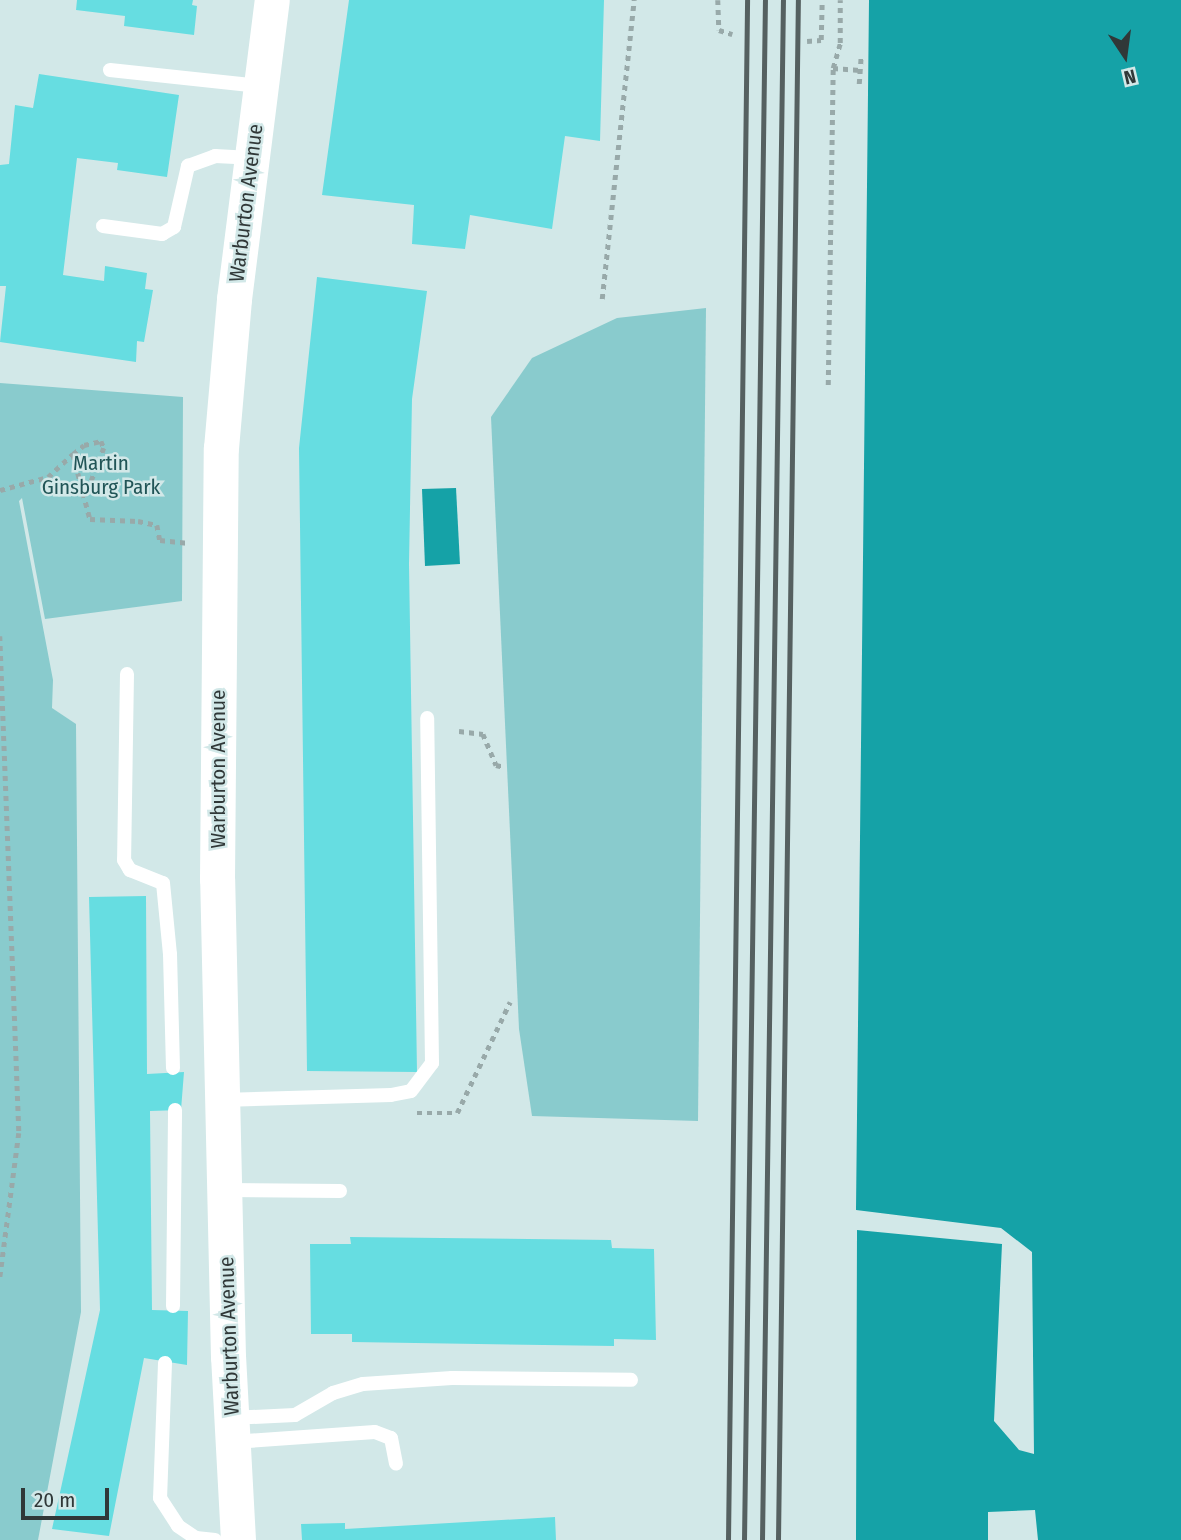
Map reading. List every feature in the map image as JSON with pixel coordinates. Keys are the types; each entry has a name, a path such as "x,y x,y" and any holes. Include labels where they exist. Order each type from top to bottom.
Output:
{"street":[{"name":"Warburton Avenue","path":"238,1540 224,1190 217,879 221,448 272,0"}],"lane":[{"path":"110,70 261,86"},
{"path":"103,226 162,234 174,227 188,166 215,156 252,158"},
{"path":"127,674 124,860 130,870 163,883 170,954 173,1068"},
{"path":"222,1100 391,1095 411,1091 432,1063 427,718"},
{"path":"173,1306 175,1110"},
{"path":"224,1190 340,1191"},
{"path":"165,1363 160,1499 178,1526 197,1538 215,1540"},
{"path":"232,1430 295,1415 332,1393 363,1384 452,1378 631,1380"},
{"path":"232,1430 375,1432 391,1438 396,1464"}],"path":[{"path":"602,299 634,0"},
{"path":"719,0 719,30 732,34"},
{"path":"807,41 821,40 822,0"},
{"path":"828,385 833,68 840,43 840,0"},
{"path":"859,84 861,55"},
{"path":"833,68 860,70"},
{"path":"0,490 48,477 83,445 101,441 104,448 90,484 82,489"},
{"path":"73,454 90,519 96,522 138,521 157,525 160,540 188,542"},
{"path":"0,636 19,1133 0,1278"},
{"path":"459,731 483,734 496,765 505,767"},
{"path":"411,1106 418,1113 457,1114 510,1002"}],"green space":[{"path":"706,308 698,1121 532,1116 519,1029 491,417 532,358 617,318"},
{"name":"Martin Ginsburg Park","path":"0,383 183,397 182,601 45,619 22,498 19,501 53,680 52,708 76,724 81,1312 38,1540 0,1540"}],"shaded area":[{"path":"869,0 1181,0 1181,1540 1038,1540 1035,1510 988,1512 988,1540 856,1540 857,1230 1002,1244 994,1421 1019,1450 1034,1454 1032,1252 1001,1228 856,1210"},
{"path":"456,488 460,564 425,566 422,489"}],"building":[{"path":"77,0 193,0 192,5 197,6 194,35 124,26 125,16 76,10"},
{"path":"349,0 604,0 600,141 565,136 552,229 470,215 465,249 412,244 414,205 322,195"},
{"path":"39,74 179,95 167,177 117,170 118,163 77,158 63,275 104,281 105,266 147,273 145,289 153,290 144,342 137,341 136,362 0,342 6,286 0,286 0,165 9,164 15,105 33,108"},
{"path":"317,277 427,291 412,399 409,564 417,1072 307,1071 299,448"},
{"path":"146,896 147,1074 184,1072 181,1110 150,1111 152,1310 188,1311 187,1365 144,1358 109,1536 52,1529 100,1310 89,897"},
{"path":"350,1237 611,1240 612,1248 654,1249 656,1340 614,1339 614,1346 352,1342 352,1334 311,1334 310,1244 351,1244"},
{"path":"555,1517 556,1540 302,1540 301,1524 345,1523 345,1529"}],"railway":[{"path":"728,1540 747,0"},
{"path":"744,1540 765,0"},
{"path":"762,1540 783,0"},
{"path":"778,1540 798,0"}]}
